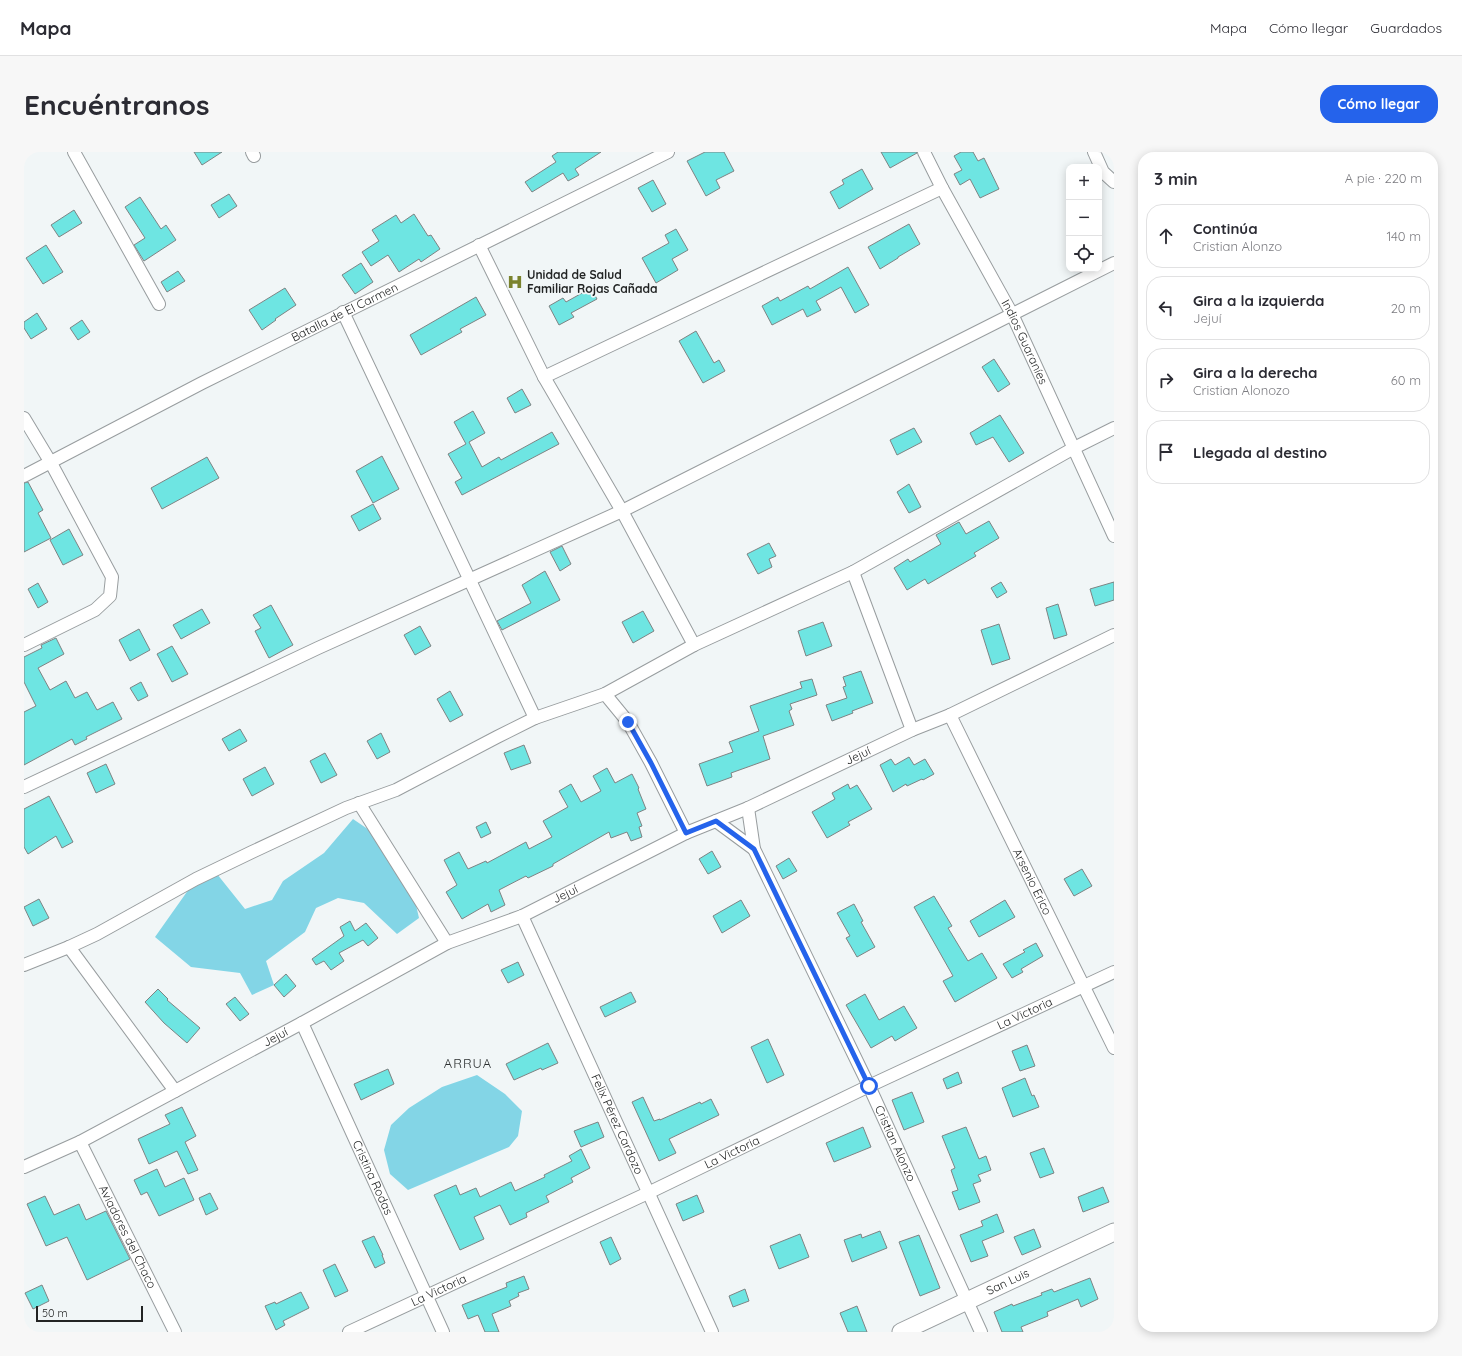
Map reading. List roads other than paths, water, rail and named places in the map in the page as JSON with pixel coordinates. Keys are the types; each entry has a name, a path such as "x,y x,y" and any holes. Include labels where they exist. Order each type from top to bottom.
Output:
{"street":[{"path":"74,152 159,304"},
{"name":"Batalla de El Carmen","path":"24,476 202,383 343,312 668,152"},
{"name":"Indios Guaraníes","path":"924,152 942,188 1012,314 1114,536"},
{"path":"1094,152 1103,172 1114,182"},
{"path":"544,377 942,188"},
{"path":"479,245 544,377 622,511 694,645"},
{"path":"24,787 318,648 622,511 1114,263"},
{"path":"343,312 535,718"},
{"path":"24,418 51,463 112,577 110,596 96,610 24,645"},
{"path":"24,965 97,934 196,879 340,811 396,790 535,718 605,694 694,645 853,572 1074,448 1114,428"},
{"path":"853,572 912,730"},
{"name":"Jejuí","path":"24,1167 80,1142 302,1023 447,943 522,916 686,833 748,808 912,730 950,715 1114,635"},
{"path":"605,694 632,729 686,833"},
{"name":"Arsenio Erico","path":"950,715 1114,1048"},
{"path":"360,803 447,943"},
{"name":"Cristian Alonzo","path":"748,808 754,849 869,1086 981,1332"},
{"name":"Cristian Alonzo","path":"716,821 754,849"},
{"name":"Felix Pérez Cardozo","path":"522,916 712,1332"},
{"path":"69,947 175,1091"},
{"name":"La Victoria","path":"349,1332 648,1193 869,1086 1114,972"},
{"name":"Cristina Rodas","path":"302,1023 443,1332"},
{"name":"Aviadores del Chaco","path":"80,1142 175,1332"},
{"name":"San Luis","path":"901,1332 1114,1232"}],"place":[{"name":"Unidad de Salud Familiar Rojas Cañada","path":"515,282"}],"district":[{"name":"ARRUA","path":"468,1063"}]}
